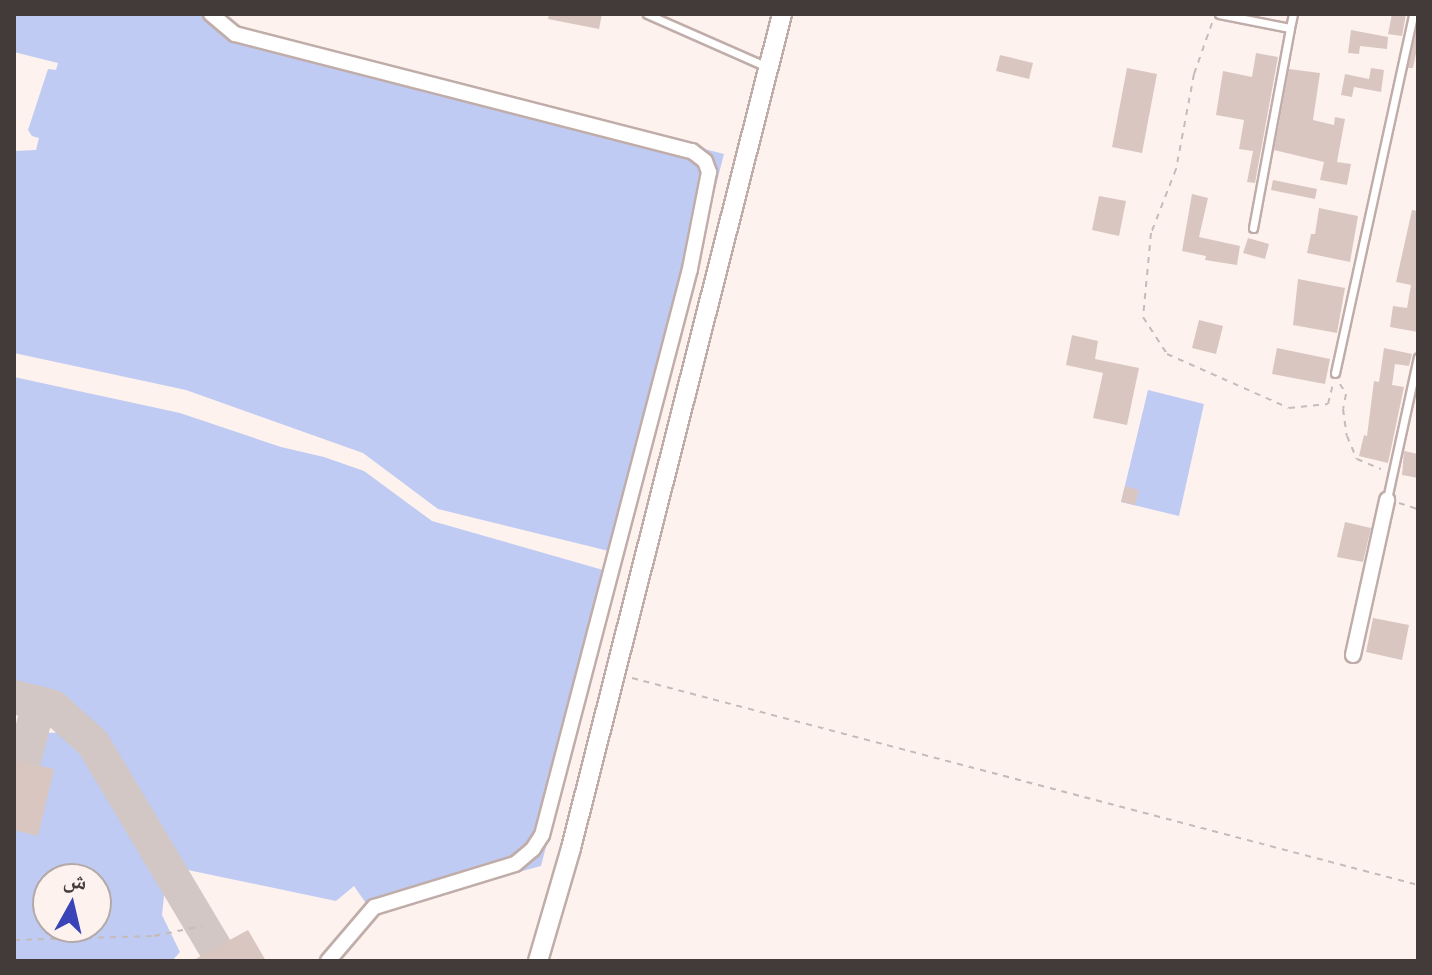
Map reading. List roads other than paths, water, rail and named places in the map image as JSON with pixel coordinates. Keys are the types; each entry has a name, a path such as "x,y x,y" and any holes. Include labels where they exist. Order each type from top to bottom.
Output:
{"street":[{"path":"211,14 235,34 692,151 705,161 709,172 690,269 542,835 528,855 515,864 374,907 328,961"},
{"path":"538,961 615,673 782,14"},
{"path":"1353,655 1387,500"}],"lane":[{"path":"647,14 769,68"},
{"path":"1217,14 1290,28"},
{"path":"1253,228 1293,14"},
{"path":"1335,373 1413,14"},
{"path":"1387,500 1418,357"}]}
